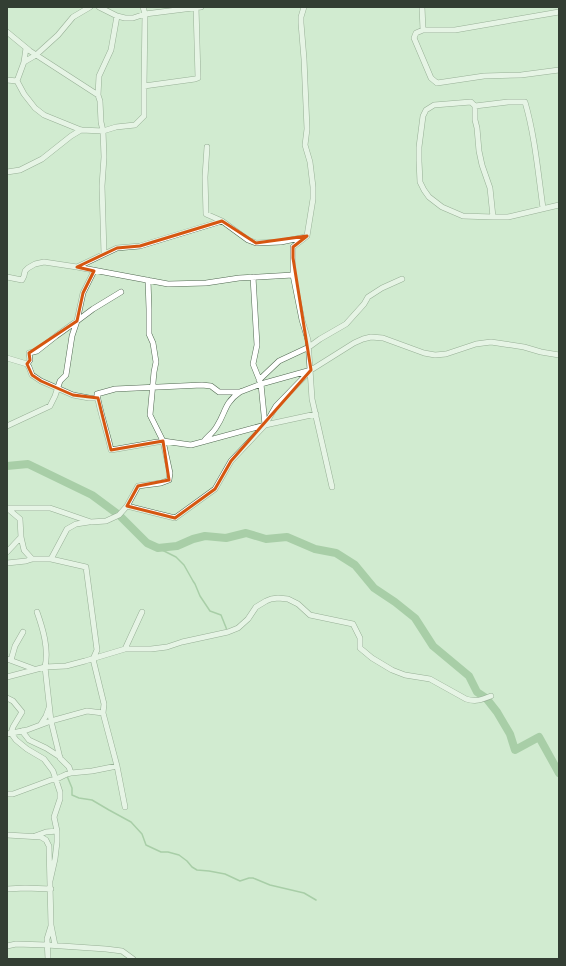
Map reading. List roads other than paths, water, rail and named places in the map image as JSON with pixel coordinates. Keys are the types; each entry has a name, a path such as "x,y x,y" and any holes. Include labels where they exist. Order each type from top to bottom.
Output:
{"street":[{"path":"24,62 36,55 58,35 73,17 90,7"},
{"path":"99,7 124,18 133,18 145,14 197,7 198,78 196,80 144,86"},
{"path":"26,48 24,62 17,81 24,94 35,108 44,115 82,130 103,131 116,127 135,125 144,116 145,14 143,7"},
{"path":"304,7 301,23 307,128 305,145 310,162 313,199 307,236 293,247 293,275 302,320 308,340 312,398 332,487"},
{"path":"422,7 424,30"},
{"path":"559,7 559,12 455,30 424,30 416,33 414,38 431,78 438,83 484,76 521,75 559,70"},
{"path":"104,254 102,186 104,157 103,131 98,95 99,76 111,50 117,16"},
{"path":"8,35 98,95"},
{"path":"7,80 17,81"},
{"path":"493,217 490,188 479,151 475,120 475,106 471,102 434,105 426,110 422,120 419,147 420,182 429,197 442,207 463,216 493,217 508,217 559,205"},
{"path":"475,106 508,102 525,102 535,149 543,208"},
{"path":"7,172 20,170 42,158 71,136 82,130"},
{"path":"207,147 205,177 206,214 222,221 248,240 256,243 281,242 307,236"},
{"path":"77,267 117,248 140,246 222,221"},
{"path":"7,277 22,280 25,271 28,268 35,264 44,262 168,284 206,283 238,278 293,275"},
{"path":"7,426 50,406 60,381 66,374 72,336 83,293 94,271"},
{"path":"253,278 257,345 253,364 260,382 265,425"},
{"path":"260,382 279,361 308,347 346,324 364,304 368,297 382,288 402,279"},
{"path":"51,559 67,529 76,524 106,520 119,515 127,506 138,486 161,483 169,480 170,473 163,441 150,415 156,362 153,343 149,334 148,280"},
{"path":"27,364 30,360 29,353 37,351 93,309 121,292"},
{"path":"127,506 175,518 215,488 231,461 265,425 276,406 311,370 363,339 372,337 383,338 424,353 435,355 446,354 476,344 491,342 524,347 559,355"},
{"path":"7,358 27,364 32,375 41,381 73,395 97,398"},
{"path":"203,441 216,427 226,406 233,397 240,392 260,382 311,370"},
{"path":"240,392 219,392 211,386 202,385 152,387 114,389 97,394 97,398 111,450 163,441 191,445 265,425 316,414"},
{"path":"7,508 50,508 91,522"},
{"path":"7,508 20,519 21,537 24,550 32,559"},
{"path":"7,552 21,537"},
{"path":"7,563 32,559 51,559 86,567 97,650 93,659 104,704 103,713 117,766 125,807"},
{"path":"7,677 45,667 66,666 125,649 151,649 167,647 182,642 228,632 238,628 248,619 252,612 260,604 271,599 288,599 298,604 310,615 353,624 360,638 360,648 372,658 392,670 405,675 430,679 466,700 476,701 491,696"},
{"path":"37,612 45,639 47,659 45,667 51,721 60,757"},
{"path":"125,649 142,612"},
{"path":"23,632 9,660 35,669"},
{"path":"7,698 13,701 22,712 9,733"},
{"path":"41,725 46,716 49,705"},
{"path":"9,733 22,731 87,710 103,713"},
{"path":"22,731 29,740 60,757 69,767 71,774"},
{"path":"9,733 27,750 44,759 53,771 60,792 60,799 54,817 57,831 55,859 50,881"},
{"path":"7,794 13,794 51,780 56,780 66,774 117,766"},
{"path":"31,837 46,832 57,831"},
{"path":"7,835 41,837 46,840 49,846 51,925 56,945"},
{"path":"7,889 51,889"},
{"path":"48,959 47,939 51,925"},
{"path":"7,946 16,944 56,945 106,949 122,951 133,959"}],"waterway":[{"path":"7,466 28,464 92,495 119,515 147,543 158,548 177,546 193,539 205,536 226,538 246,533 266,539 287,537 315,549 336,553 355,565 374,588 415,618 433,646 469,676 477,692 486,698 497,712 510,734 515,750 539,737 559,773"},
{"path":"158,548 176,557 184,565 200,596 210,611 221,615 227,630"},
{"path":"67,776 72,788 72,795 79,798 92,800 131,822 142,834 146,845 161,852 179,855 197,870 225,874 240,881 253,878 270,885 304,893 316,900"}]}
